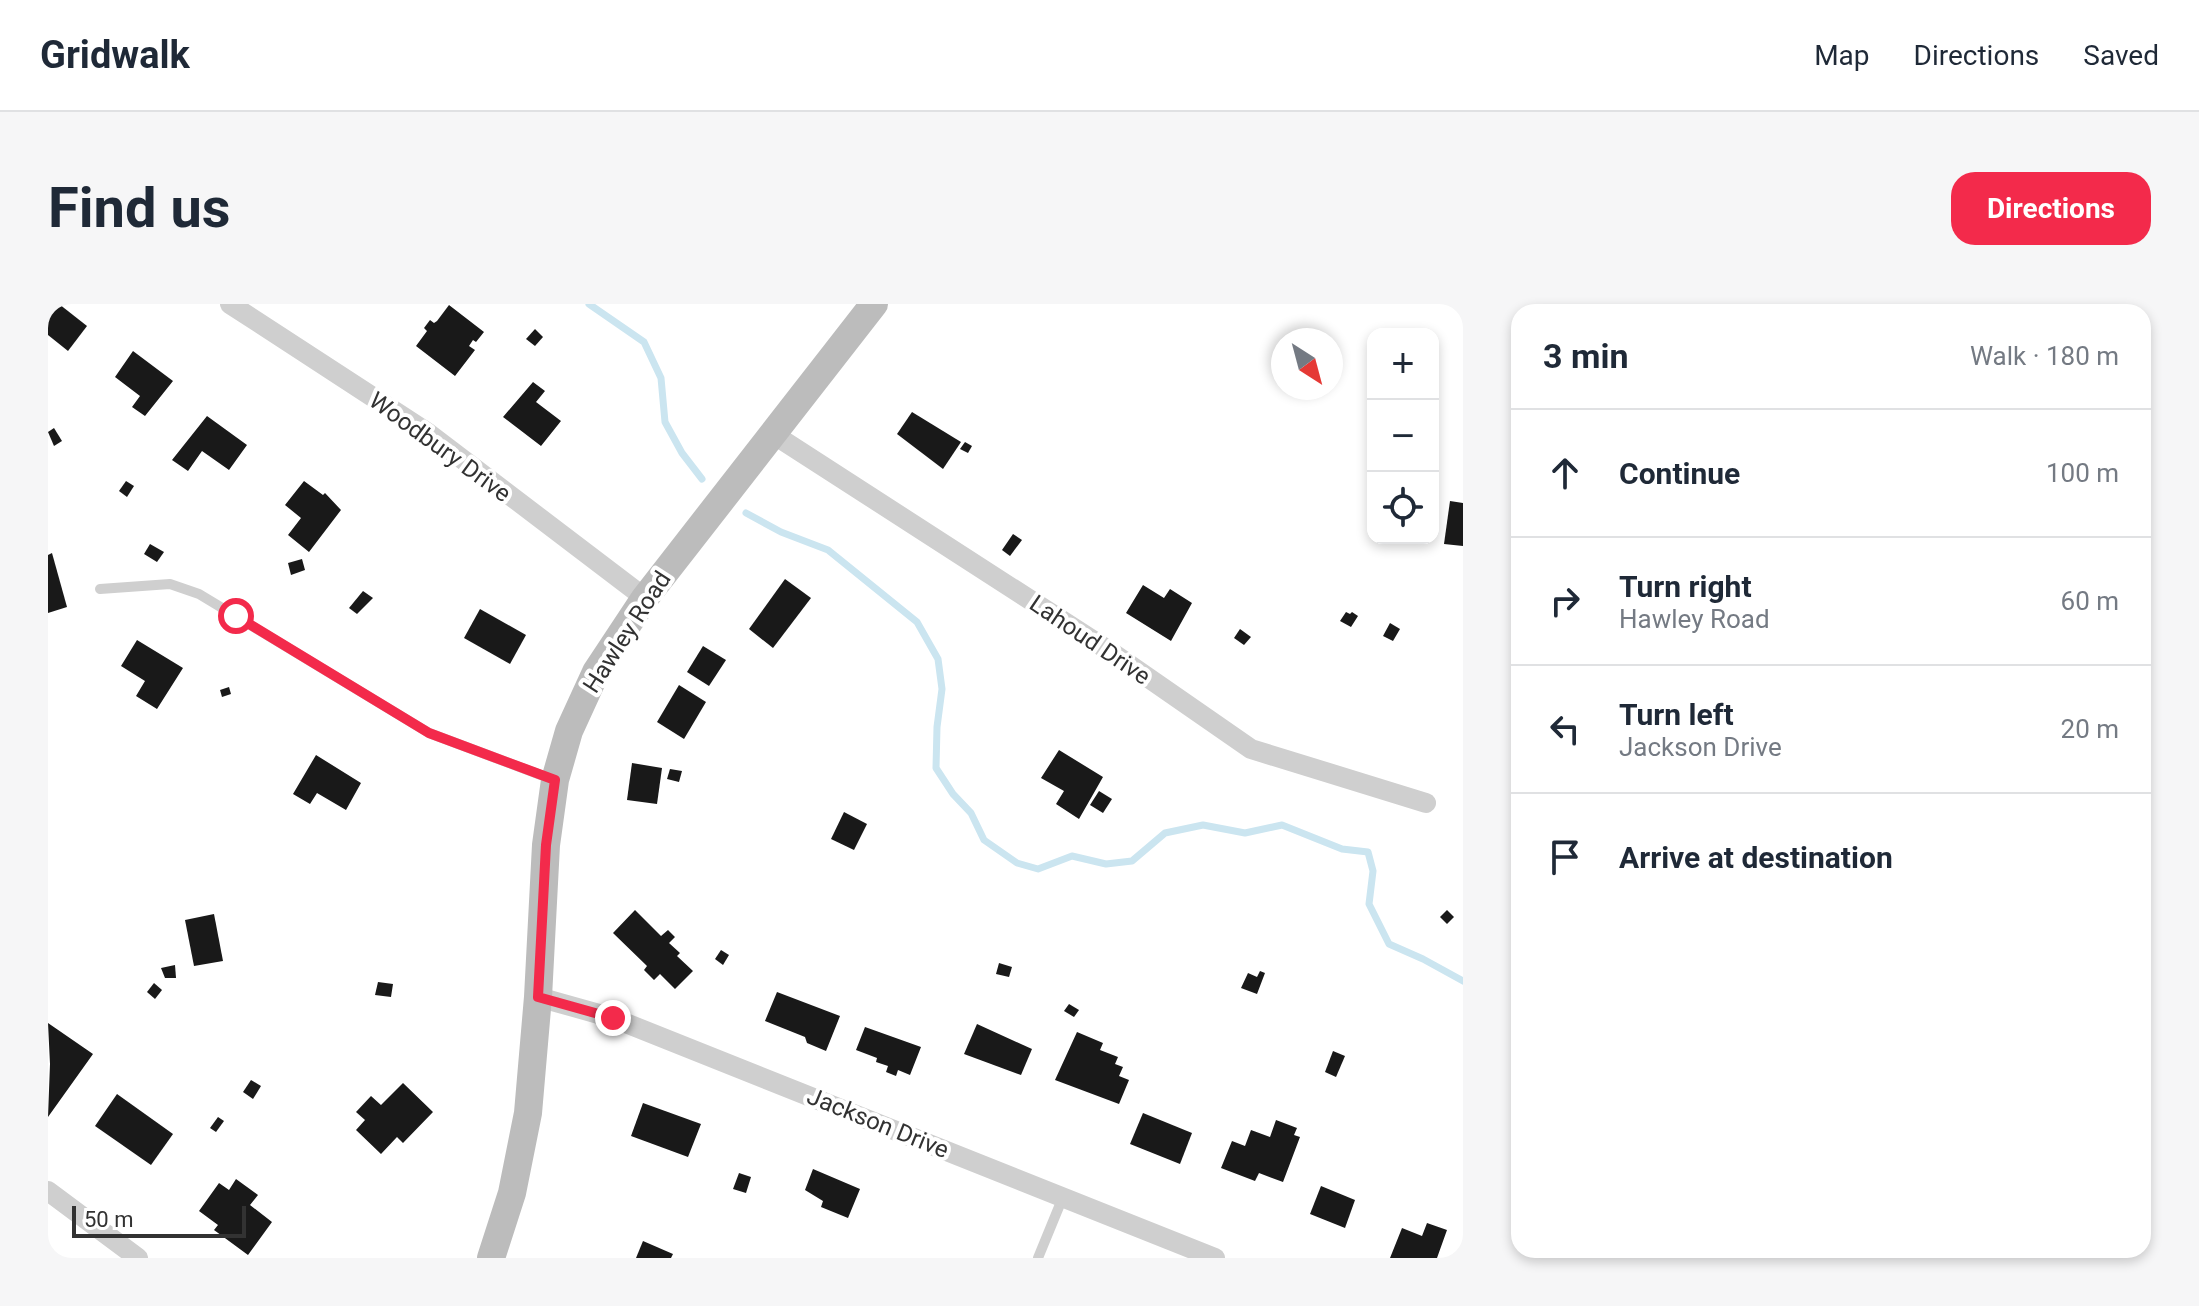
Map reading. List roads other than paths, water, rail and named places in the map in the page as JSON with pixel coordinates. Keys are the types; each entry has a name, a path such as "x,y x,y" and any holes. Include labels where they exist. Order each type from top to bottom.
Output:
{"street":[{"name":"Woodbury Drive","path":"230,304 428,433 645,598"},
{"name":"Hawley Road","path":"491,1258 512,1193 528,1113 546,845 555,780 569,731 596,672 645,598 874,304"},
{"name":"Lahoud Drive","path":"773,434 1114,654 1251,749 1426,803"},
{"name":"Jackson Drive","path":"538,997 613,1018 1215,1258"},
{"path":"48,1191 138,1258"}],"lane":[{"path":"100,589 170,584 199,594 429,733 555,780"},
{"path":"1038,1258 1063,1197"}],"waterway":[{"path":"589,304 644,342 661,378 665,422 682,453 702,479"},
{"path":"746,513 781,532 828,550 917,622 938,659 942,689 936,768 953,794 971,813 984,840 1017,863 1038,869 1072,856 1106,864 1132,861 1165,833 1203,825 1245,833 1282,825 1342,849 1368,852 1373,871 1369,904 1389,944 1463,981"}]}
